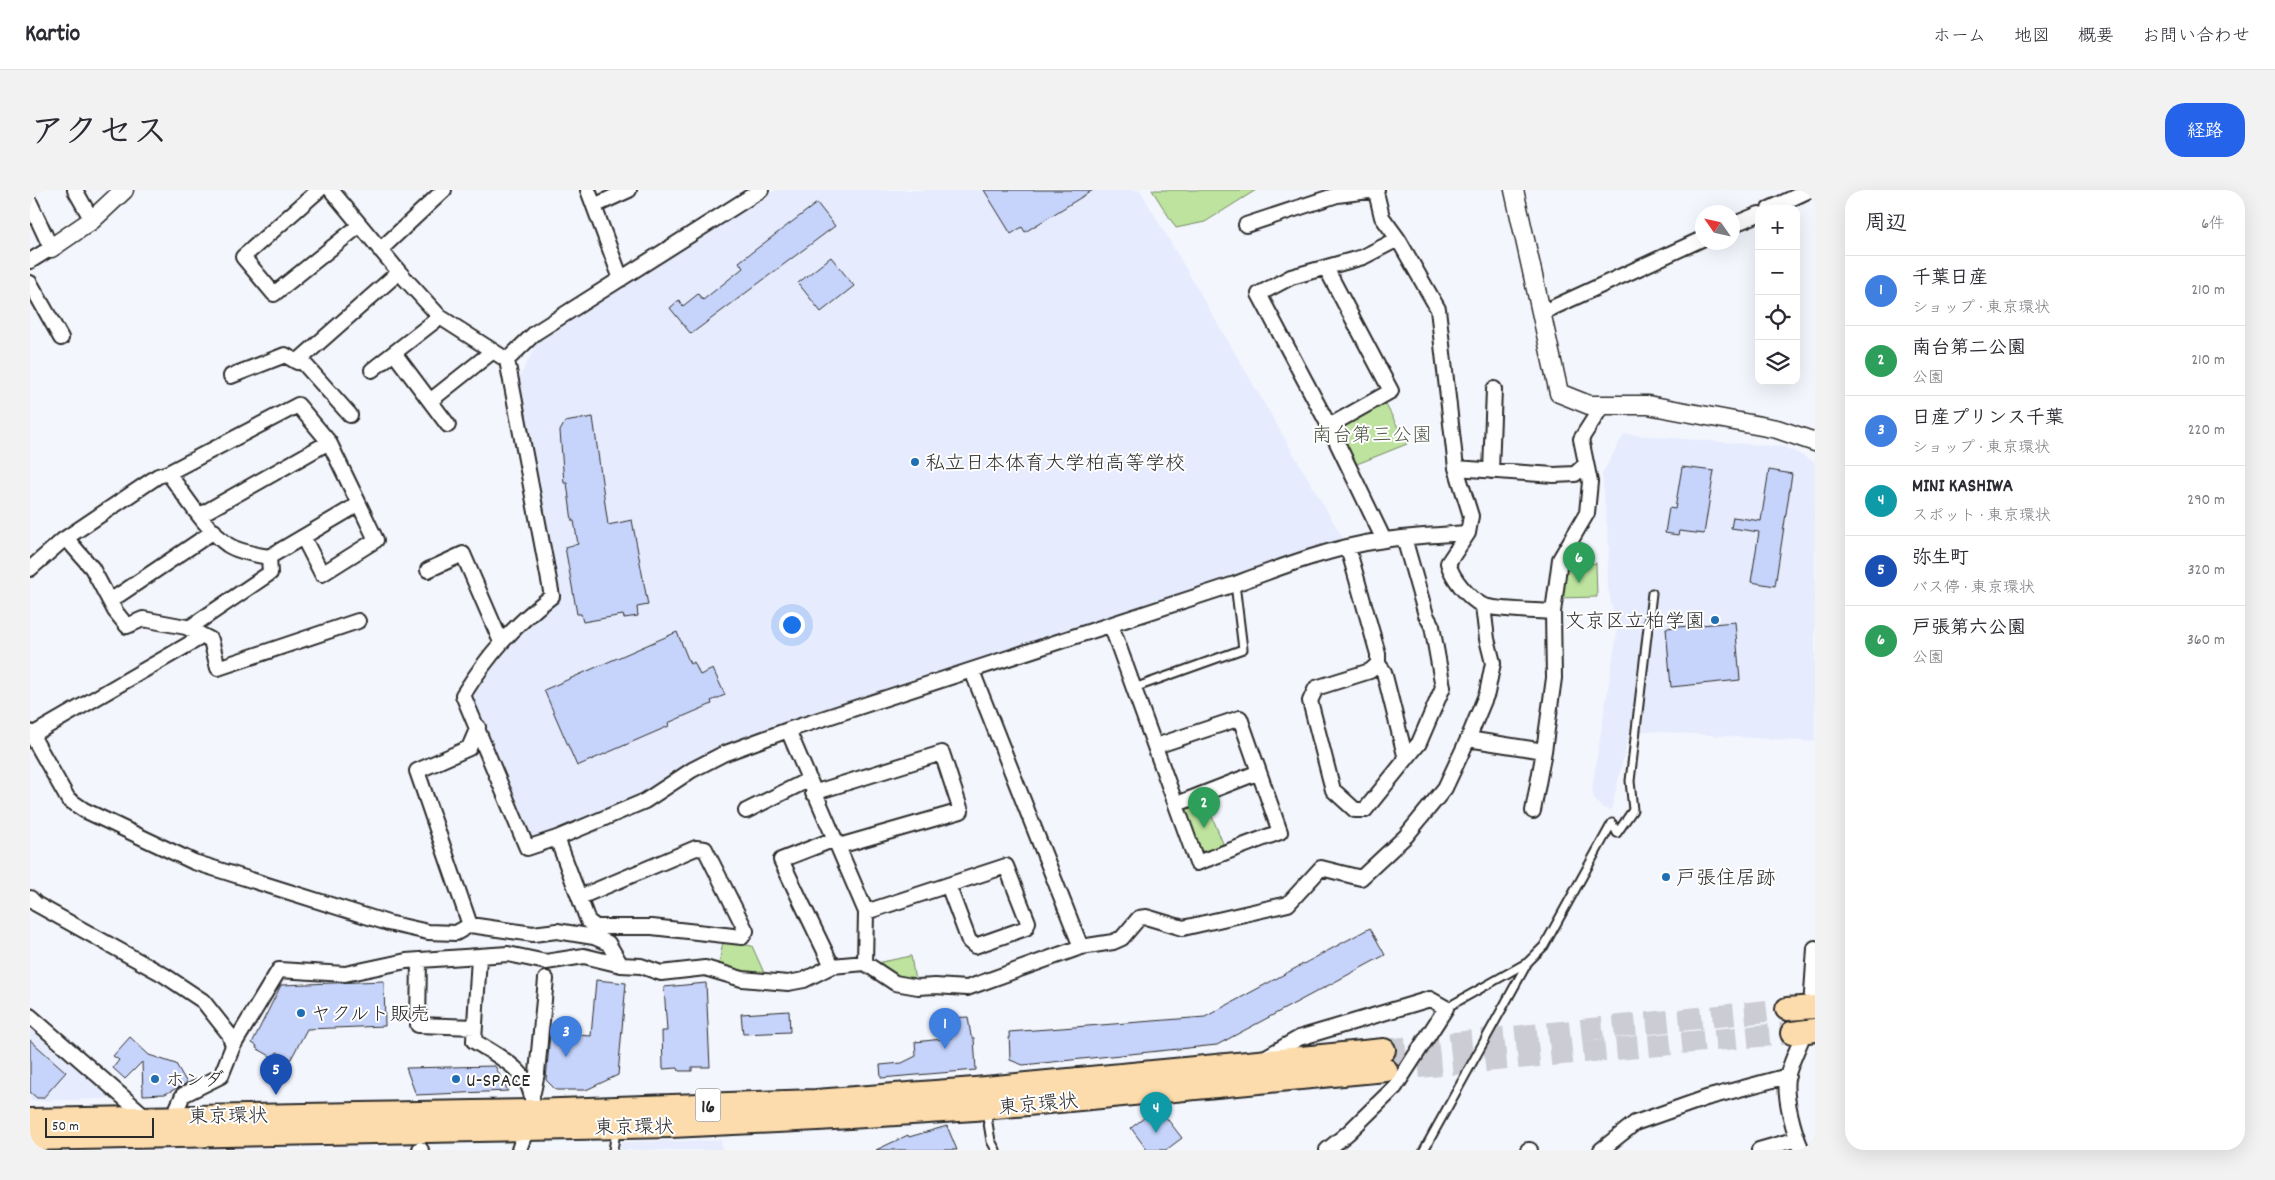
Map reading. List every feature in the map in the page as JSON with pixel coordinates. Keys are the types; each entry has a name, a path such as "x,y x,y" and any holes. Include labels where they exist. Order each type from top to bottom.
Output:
{"highway":[{"path":"1786,1009 1813,1007"},
{"name":"東京環状","path":"30,1120 174,1116 530,1121 671,1126 985,1108 1385,1060 1258,1061 974,1089 530,1121 112,1144 30,1139"}],"street":[{"path":"75,190 92,220"},
{"path":"30,261 92,220 124,190"},
{"path":"319,190 243,257 274,294 360,225"},
{"path":"331,190 380,250 440,317 507,360 552,596 522,619 501,642 478,670 463,695 527,848 557,838 645,801 692,770 723,754 788,730 1235,584 1287,564 1384,540 1468,533"},
{"path":"380,250 444,190"},
{"path":"588,190 621,278"},
{"path":"594,206 629,190"},
{"path":"507,360 535,333 761,190"},
{"path":"1514,190 1558,393 1588,405 1648,405 1777,429 1815,442"},
{"path":"1778,205 1810,190"},
{"path":"174,1116 183,1095 221,1076 234,1046 279,970 346,974 419,960 508,954 546,962 584,956 621,965 641,966 661,973 705,968 742,979 788,984 804,980 832,966 864,963 895,984 918,987 967,988 1081,947 1113,942 1122,938 1138,918 1146,917 1183,928 1288,904 1322,868 1361,878 1406,836 1444,788 1468,739 1487,693 1493,663 1487,639 1483,606 1451,574 1448,564 1468,533 1471,516 1456,468 1438,309 1398,238 1382,217 1376,191 1337,195 1246,225"},
{"path":"30,203 51,248"},
{"path":"1740,222 1755,216"},
{"path":"1384,540 1329,426 1259,294 1290,277 1363,258 1398,238"},
{"path":"1541,313 1695,242"},
{"path":"1326,268 1391,391 1329,426"},
{"path":"231,376 285,355 296,362 399,272"},
{"path":"30,283 60,338"},
{"path":"372,370 440,317"},
{"path":"430,401 493,351"},
{"path":"394,353 448,426"},
{"path":"300,359 350,415"},
{"path":"1491,471 1494,389"},
{"path":"31,564 158,476 168,473 298,405 329,442 376,540 322,574 303,537"},
{"path":"1533,811 1554,678 1553,612 1560,559 1587,513 1590,482 1581,438 1602,406"},
{"path":"200,515 329,442"},
{"path":"1456,468 1554,475 1575,474 1585,465"},
{"path":"168,473 200,515 228,545 269,556 359,504"},
{"path":"110,601 214,531"},
{"path":"66,538 92,568 110,601 127,626 143,618 189,628 211,640 218,668 358,621"},
{"path":"1378,664 1370,671 1316,688 1310,701 1333,790 1355,810 1365,810 1419,743 1443,687 1432,626 1426,615 1404,538"},
{"path":"1348,548 1378,654 1378,664 1384,672 1406,759"},
{"path":"428,570 463,554 501,642"},
{"path":"189,628 270,573 269,556"},
{"path":"1483,606 1553,612"},
{"path":"1111,625 1198,863 1280,832 1240,718 1156,746"},
{"path":"203,636 31,734 68,799 84,810 194,862 388,923 428,932 456,933 470,925 533,934 556,931 594,937 608,944 621,965"},
{"path":"972,671 1081,947"},
{"path":"470,925 417,771 469,748 478,727"},
{"path":"788,730 866,912 864,963"},
{"path":"1468,739 1544,750"},
{"path":"746,811 811,787 942,753 961,811 837,842 781,860 832,966"},
{"path":"1177,804 1259,772"},
{"path":"557,838 588,921 596,927 652,927 742,937 746,932 705,849 696,848 580,897"},
{"path":"866,912 948,885 1006,866 1028,922 1026,928 975,946 969,942 948,885"},
{"path":"30,898 36,904 164,975 203,1001 229,1034 234,1046"},
{"path":"1813,1007 1815,948"},
{"path":"479,957 474,1041 516,1068 530,1121"},
{"path":"419,960 418,1025 475,1028"},
{"path":"519,1150 530,1121 538,1074 546,979"},
{"path":"1258,1061 1299,1038 1430,999 1446,1008 1395,1086 1348,1133 1327,1150"},
{"path":"30,1016 146,1117"},
{"path":"1759,1150 1800,1144 1786,1088 1788,1076 1804,1032"},
{"path":"1606,1149 1635,1122 1706,1098 1788,1076"}],"lane":[{"path":"1134,688 1243,649 1235,584"},
{"path":"1446,1008 1528,962 1544,946 1612,823 1617,833 1633,810 1630,781 1652,593"},
{"path":"1424,1150 1528,962"},
{"path":"985,1108 991,1141 996,1150"},
{"path":"613,1150 614,1138"}],"shaded area":[{"name":"私立日本体育大学柏高等学校","path":"775,190 1140,190 1345,542 1060,633 785,725 638,798 535,840 527,838 469,695 484,669 525,624 555,599 517,382 541,335"},
{"name":"文京区立柏学園","path":"1624,434 1785,447 1815,462 1815,742 1630,730 1611,811 1601,807 1594,799 1592,788 1617,632 1607,583 1609,548 1602,474"},
{"path":"30,1024 108,1091 108,1099 30,1101"},
{"path":"721,1140 722,1150 620,1150 621,1142"}],"green space":[{"path":"1152,190 1256,190 1205,222 1176,228"},
{"name":"南台第三公園","path":"1385,403 1407,444 1357,464 1339,431 1341,426"},
{"path":"1596,563 1597,597 1560,598 1564,568"},
{"path":"1205,799 1224,846 1206,853 1200,849 1186,811 1189,805"},
{"path":"723,941 752,946 765,975 745,972 719,964"},
{"path":"911,956 915,981 899,978 877,963"}],"building":[{"path":"984,190 1093,190 1025,232 1022,227 1011,234"},
{"path":"817,203 835,226 691,334 670,308 679,300 683,306 698,294 703,300 743,268 739,262"},
{"path":"831,257 854,286 821,312 798,283"},
{"path":"593,417 608,525 632,520 648,605 637,607 638,616 624,618 623,615 583,622 581,614 577,614 565,547 578,544 574,521 572,521 567,483 564,483 560,431 565,422"},
{"path":"1682,467 1714,471 1704,534 1679,531 1678,535 1665,533 1669,508 1675,509"},
{"path":"1769,470 1792,474 1775,586 1751,582 1759,532 1731,528 1733,517 1761,521"},
{"path":"1735,622 1740,680 1671,687 1666,628"},
{"path":"677,632 690,664 694,662 700,675 713,669 725,695 711,701 712,704 668,723 669,726 577,766 544,690"},
{"path":"1370,928 1385,955 1217,1045 1023,1065 1010,1060 1009,1032 1205,1017"},
{"path":"596,980 626,983 618,1075 586,1090 556,1090 546,1080 550,1033 591,1036"},
{"path":"384,981 385,1026 307,1029 291,1059 277,1052 274,1058 256,1048 257,1046 252,1043 281,985"},
{"path":"706,983 710,1067 692,1067 692,1071 679,1071 678,1068 663,1069 662,1031 667,1031 664,987"},
{"path":"789,1011 790,1032 743,1034 741,1014"},
{"path":"968,1017 971,1036 974,1038 976,1070 881,1078 880,1065 902,1063 916,1056 915,1042 951,1038 950,1018"},
{"path":"130,1037 149,1055 176,1064 187,1083 165,1094 143,1095 142,1062 125,1079 113,1068 119,1060 113,1056"},
{"path":"30,1040 66,1072 43,1098 37,1098 30,1092"},
{"name":"U-SPACE","path":"495,1066 508,1091 416,1095 406,1068"},
{"path":"1158,1107 1182,1138 1166,1150 1147,1150 1131,1128"},
{"path":"947,1126 957,1150 876,1150 908,1135 909,1137"}],"tunnel":[{"path":"1384,1050 1787,1009"},
{"path":"1386,1070 1792,1033"}],"place":[{"name":"私立日本体育大学柏高等学校","path":"915,462"},
{"name":"戸張第六公園","path":"1579,583"},
{"name":"文京区立柏学園","path":"1715,620"},
{"name":"南台第二公園","path":"1204,828"},
{"name":"戸張住居跡","path":"1666,877"},
{"name":"ヤクルト販売","path":"301,1013"},
{"name":"千葉日産","path":"945,1049"},
{"name":"日産プリンス千葉","path":"566,1057"},
{"name":"ホンダ","path":"155,1079"},
{"name":"U-SPACE","path":"456,1079"},
{"name":"弥生町","path":"276,1095"},
{"name":"MINI KASHIWA","path":"1156,1133"}]}
